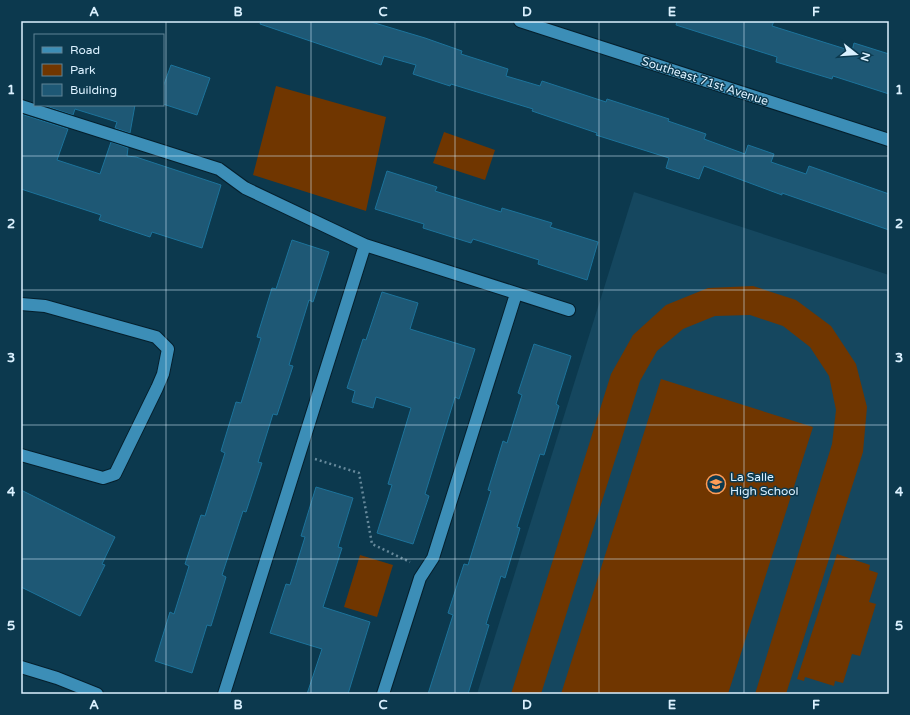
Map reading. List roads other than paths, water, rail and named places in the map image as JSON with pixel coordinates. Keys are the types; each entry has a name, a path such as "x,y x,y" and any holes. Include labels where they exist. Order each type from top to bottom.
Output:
{"street":[{"name":"Southeast 71st Avenue","path":"520,21 889,140"},
{"path":"21,106 219,169 244,188 365,245 569,310"},
{"path":"224,694 365,245"},
{"path":"383,694 420,578 433,558 516,294"},
{"path":"21,304 45,306 156,338 168,349 163,374 115,474 103,478 21,455"},
{"path":"21,667 57,678 97,694"}],"place":[{"name":"La Salle High School","path":"716,484"}]}
